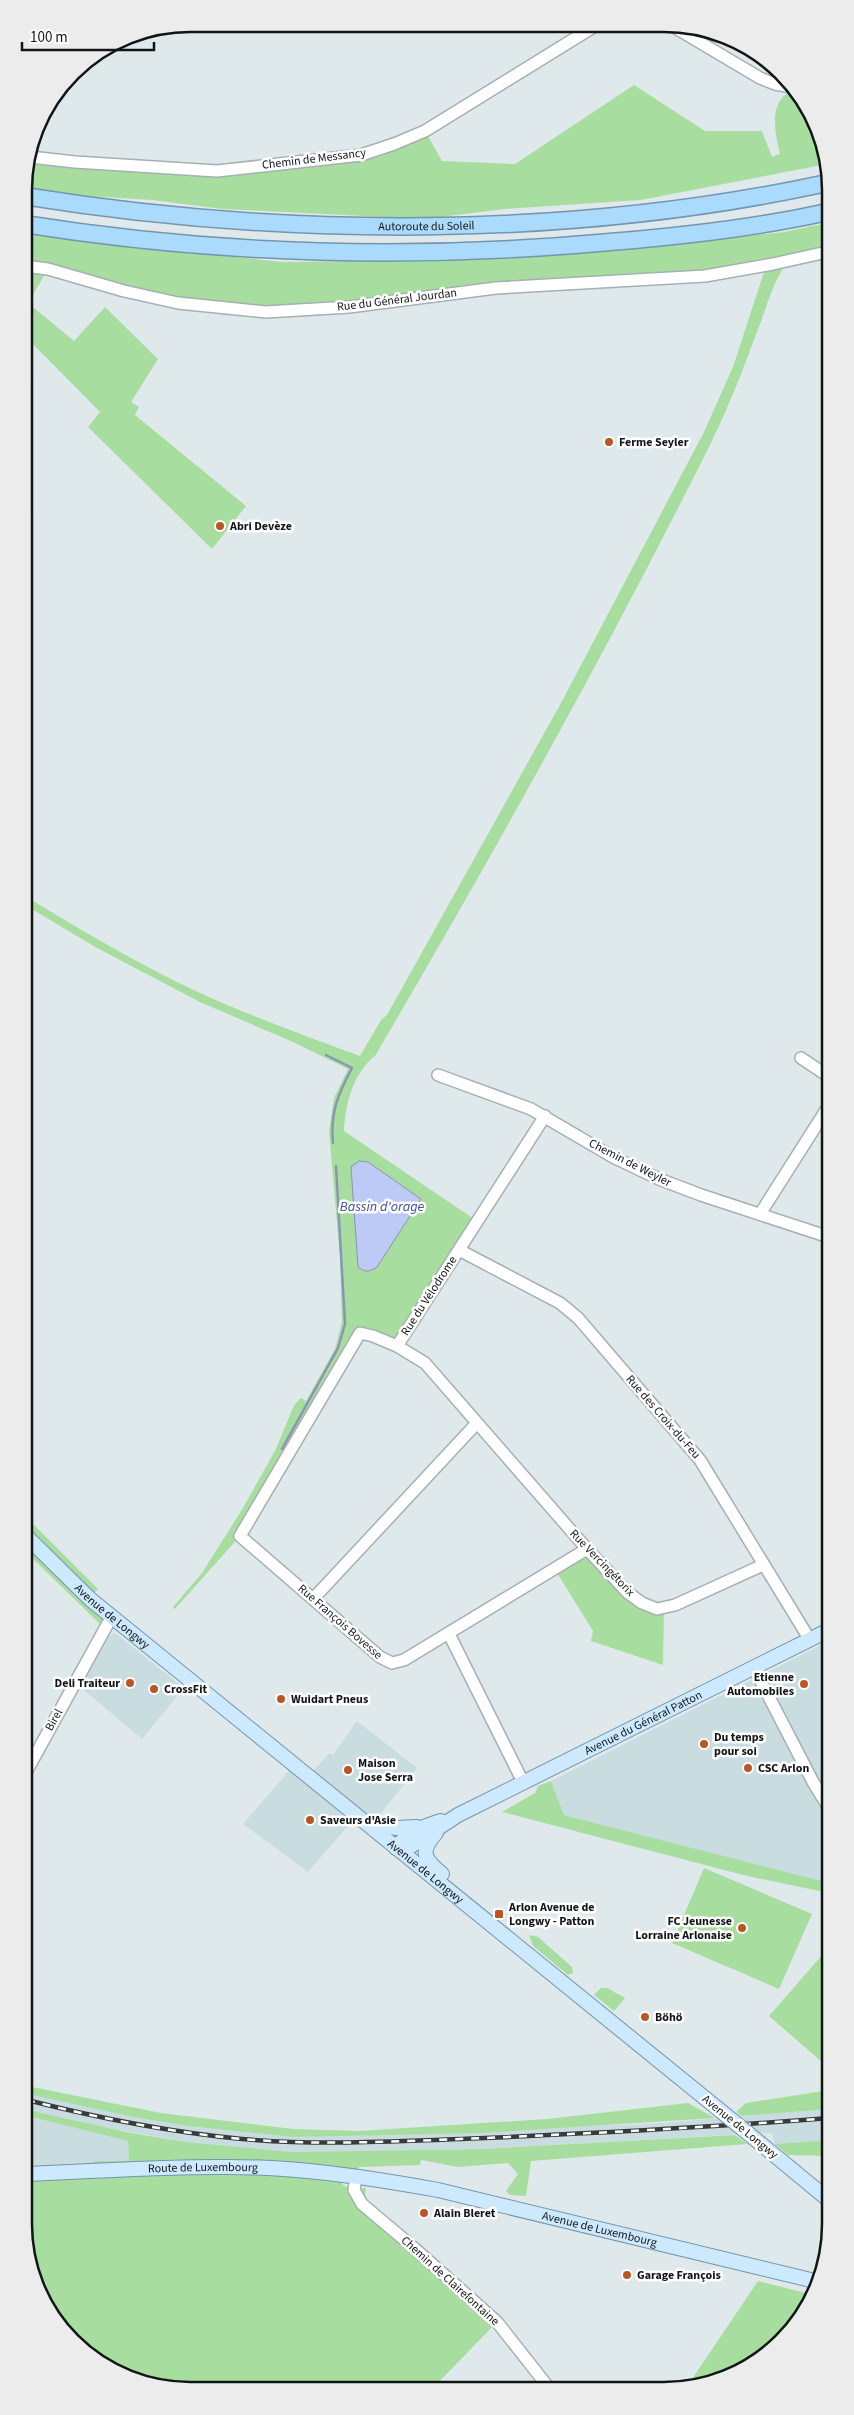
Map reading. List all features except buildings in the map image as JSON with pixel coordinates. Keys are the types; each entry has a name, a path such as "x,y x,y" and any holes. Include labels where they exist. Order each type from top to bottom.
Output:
{"highway":[{"name":"Autoroute du Soleil","path":"33,198 71,204 230,220 312,225 398,226 562,220 734,200 821,184"},
{"path":"33,225 156,242 223,247 401,253 528,248 648,239 822,213"}],"main road":[{"name":"Avenue de Longwy","path":"32,1542 90,1599 821,2194"},
{"name":"Avenue du Général Patton","path":"458,1815 821,1634"},
{"path":"399,1850 406,1836 421,1827 458,1815"},
{"path":"399,1850 458,1815"},
{"path":"458,1815 436,1832 427,1842 425,1854 429,1863 470,1898 474,1911"},
{"path":"364,1821 395,1828 421,1827"},
{"name":"Route de Luxembourg","path":"32,2174 221,2167 379,2179"},
{"name":"Avenue de Luxembourg","path":"379,2179 438,2190 811,2280"}],"street":[{"name":"Chemin de Messancy","path":"36,158 75,162 217,170 361,155 424,131 585,32"},
{"path":"687,35 760,78 780,85"},
{"name":"Rue du Général Jourdan","path":"33,267 48,269 124,291 178,303 266,312 349,307 496,288 696,277 773,264 822,253"},
{"path":"800,1058 822,1072"},
{"name":"Chemin de Weyler","path":"438,1075 519,1104 545,1116 613,1157 700,1196 821,1235"},
{"name":"Rue du Vélodrome","path":"240,1536 360,1333 397,1346 545,1116"},
{"path":"760,1214 822,1118"},
{"name":"Rue des Croix-du-Feu","path":"459,1250 560,1302 578,1318 700,1460 810,1640"},
{"name":"Rue Vercingétorix","path":"397,1346 425,1364 587,1549 628,1593 642,1603 657,1609 675,1605 763,1564"},
{"path":"312,1598 477,1423"},
{"name":"Rue François Bovesse","path":"240,1536 380,1657 392,1663 404,1660 449,1634 587,1549"},
{"name":"Birel","path":"32,1761 112,1616"},
{"path":"449,1634 524,1782"},
{"path":"754,1668 821,1795"},
{"name":"Chemin de Clairefontaine","path":"356,2177 354,2190 362,2204 497,2322 544,2382"}],"shaded area":[{"path":"115,1633 184,1688 142,1739 80,1687 106,1638"},
{"path":"821,1645 821,1881 564,1815 551,1781"},
{"path":"357,1721 417,1768 378,1817 349,1825 308,1872 243,1824 294,1765 308,1776 330,1753 333,1755"},
{"path":"32,2095 133,2117 188,2126 292,2137 648,2124 821,2110 821,2141 775,2144 772,2133 762,2133 483,2149 292,2152 186,2142 74,2122 32,2111"},
{"path":"32,2117 128,2141 129,2161 94,2161 94,2171 32,2174"}],"green space":[{"path":"634,85 705,131 762,131 772,157 780,154 775,127 777,108 780,101 788,93 805,121 813,140 819,166 641,200 505,209 424,219 223,209 152,200 71,195 33,189 36,157 217,171 361,155 425,131 442,161 515,164"},
{"path":"822,224 822,258 784,267 779,275 738,383 718,428 626,609 461,908 375,1056 361,1071 348,1100 344,1131 477,1221 397,1346 360,1334 240,1536 175,1609 173,1607 202,1573 243,1508 276,1449 294,1405 301,1398 306,1401 335,1349 342,1322 340,1258 329,1131 334,1098 348,1069 293,1042 200,1002 97,948 33,910 33,901 132,958 198,992 258,1018 360,1056 381,1020 387,1015 561,703 703,434 733,367 766,266 349,307 224,309 48,269 33,295 33,235 282,262 506,259 660,246 784,232"},
{"path":"33,307 74,341 105,307 158,359 131,402 139,407 135,415 246,506 212,549 88,427 100,412 33,344"},
{"path":"32,1523 98,1589 90,1599 112,1616 76,1680 80,1687 32,1773 32,1747 100,1624 32,1558"},
{"path":"587,1549 628,1593 664,1608 663,1665 591,1641 593,1631 554,1568"},
{"path":"551,1781 564,1815 821,1881 821,1891 747,1876 502,1812 535,1793 538,1786"},
{"name":"FC Jeunesse Lorraine Arlonaise","path":"704,1868 812,1914 779,1989 672,1943"},
{"path":"529,1935 538,1937 572,1967 573,1973 568,1975 533,1946"},
{"path":"821,1956 821,2061 769,2016"},
{"path":"601,1988 607,1988 625,1998 614,2011 594,1995"},
{"path":"32,2087 161,2113 293,2129 359,2131 547,2119 688,2103 715,2118 482,2133 292,2137 188,2126 133,2117 32,2095"},
{"path":"821,2091 821,2110 742,2116 736,2112 746,2103"},
{"path":"32,2111 131,2133 186,2142 292,2152 483,2149 735,2135 747,2144 531,2161 526,2196 510,2195 506,2191 518,2174 508,2163 458,2167 421,2160 420,2165 359,2167 356,2177 342,2175 342,2184 354,2190 366,2187 365,2199 380,2210 379,2213 497,2322 439,2382 190,2382 170,2381 140,2374 121,2366 94,2350 65,2321 54,2304 41,2275 32,2225 32,2174 94,2171 94,2161 129,2161 128,2141 32,2117"},
{"path":"821,2141 821,2156 788,2155 775,2144"},
{"path":"758,2281 805,2293 789,2321 760,2350 733,2366 714,2374 692,2379"}],"water":[{"name":"Bassin d'orage","path":"359,1161 368,1162 421,1199 377,1267 368,1271 358,1267 351,1167"}],"waterway":[{"path":"326,1055 352,1068 336,1104 332,1132 333,1143"},
{"path":"282,1449 338,1348 345,1324 336,1166"}],"railway":[{"path":"32,2101 80,2113 188,2132 242,2139 333,2143 528,2136 821,2119"}],"place":[{"name":"Ferme Seyler","path":"609,442"},
{"name":"Abri Devèze","path":"220,526"},
{"name":"Deli Traiteur","path":"130,1683"},
{"name":"Etienne Automobiles","path":"804,1684"},
{"name":"CrossFit","path":"154,1689"},
{"name":"Wuidart Pneus","path":"281,1699"},
{"name":"Du temps pour soi","path":"704,1744"},
{"name":"CSC Arlon","path":"748,1768"},
{"name":"Maison Jose Serra","path":"348,1770"},
{"name":"Saveurs d'Asie","path":"310,1820"},
{"name":"Arlon Avenue de Longwy - Patton","path":"499,1914"},
{"name":"FC Jeunesse Lorraine Arlonaise","path":"742,1928"},
{"name":"Böhö","path":"645,2017"},
{"name":"Alain Bleret","path":"424,2213"},
{"name":"Garage François","path":"627,2275"}]}
